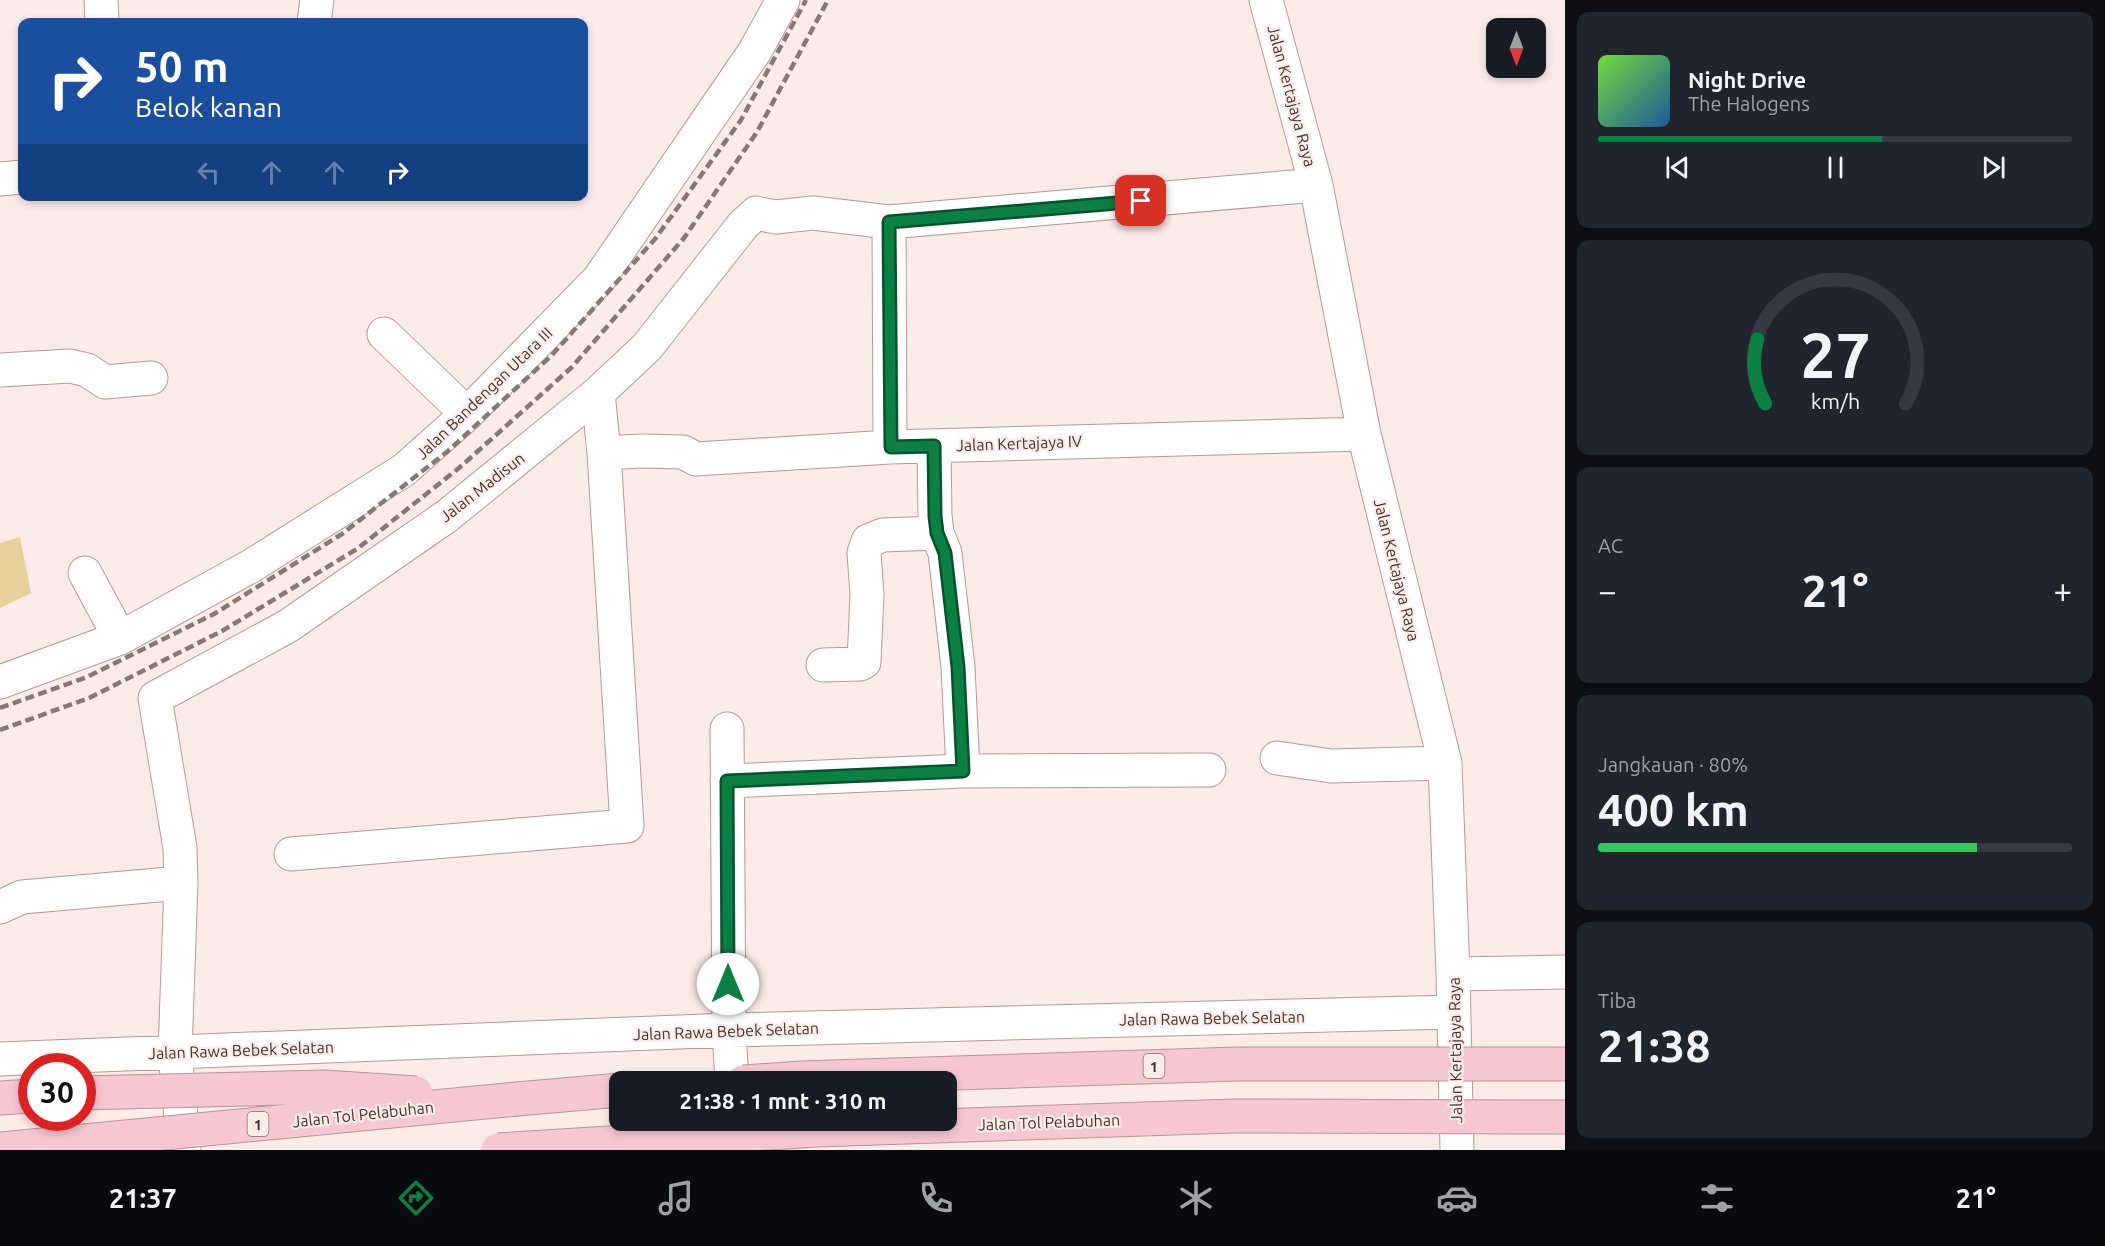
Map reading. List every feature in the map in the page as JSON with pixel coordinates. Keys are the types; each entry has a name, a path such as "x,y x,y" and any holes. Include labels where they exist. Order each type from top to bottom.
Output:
{"highway":[{"name":"1","path":"957,1073 1237,1064 1565,1064"},
{"path":"96,1093 324,1087 517,1099"},
{"name":"Jalan Tol Pelabuhan","path":"0,1149 609,1090"},
{"path":"0,1098 18,1097"},
{"name":"Jalan Tol Pelabuhan","path":"498,1150 817,1130 1234,1116 1565,1117"}],"street":[{"path":"102,0 102,18"},
{"path":"315,18 317,0"},
{"name":"Jalan Bandengan Utara III","path":"0,682 120,638 251,567 404,470 467,414 599,279 755,51 783,0"},
{"name":"Jalan Kertajaya Raya","path":"1266,0 1316,185 1364,434 1445,763 1457,1150"},
{"path":"0,179 18,177"},
{"path":"891,447 889,222 1316,185"},
{"name":"Jalan Madisun","path":"181,882 180,848 155,698 288,626 447,516 598,393 647,347 743,225 756,213 775,218 813,213 889,222"},
{"path":"384,334 467,414"},
{"path":"0,370 69,366 87,370 105,382 151,378"},
{"path":"291,854 627,826 604,453 598,393"},
{"name":"Jalan Kertajaya IV","path":"604,453 683,452 696,459 891,447 1364,434"},
{"path":"934,446 934,506 937,533 945,553 958,667 963,771"},
{"path":"822,665 864,662 867,594 864,553 868,542 883,535 937,533"},
{"path":"85,573 120,638"},
{"path":"727,729 729,1030 731,1071"},
{"path":"1277,758 1331,766 1445,763"},
{"path":"727,781 963,771 1209,770"},
{"path":"0,907 22,897 181,882 175,1053 184,1150"},
{"path":"1453,974 1565,972"},
{"name":"Jalan Rawa Bebek Selatan","path":"0,1059 729,1030 1453,1012"},
{"path":"736,1131 737,1150"}],"shaded area":[{"path":"20,537 31,593 0,608 0,543"}],"railway":[{"path":"0,708 87,677 214,614 342,534 448,451 552,355 655,239 741,120 806,0"},
{"path":"0,730 89,698 222,631 357,549 459,468 572,367 684,238 757,132 828,0"}],"route":[{"path":"728,984 727,781 963,771 958,667 945,553 937,533 935,516 934,446 891,447 889,222 1141,201"}]}
